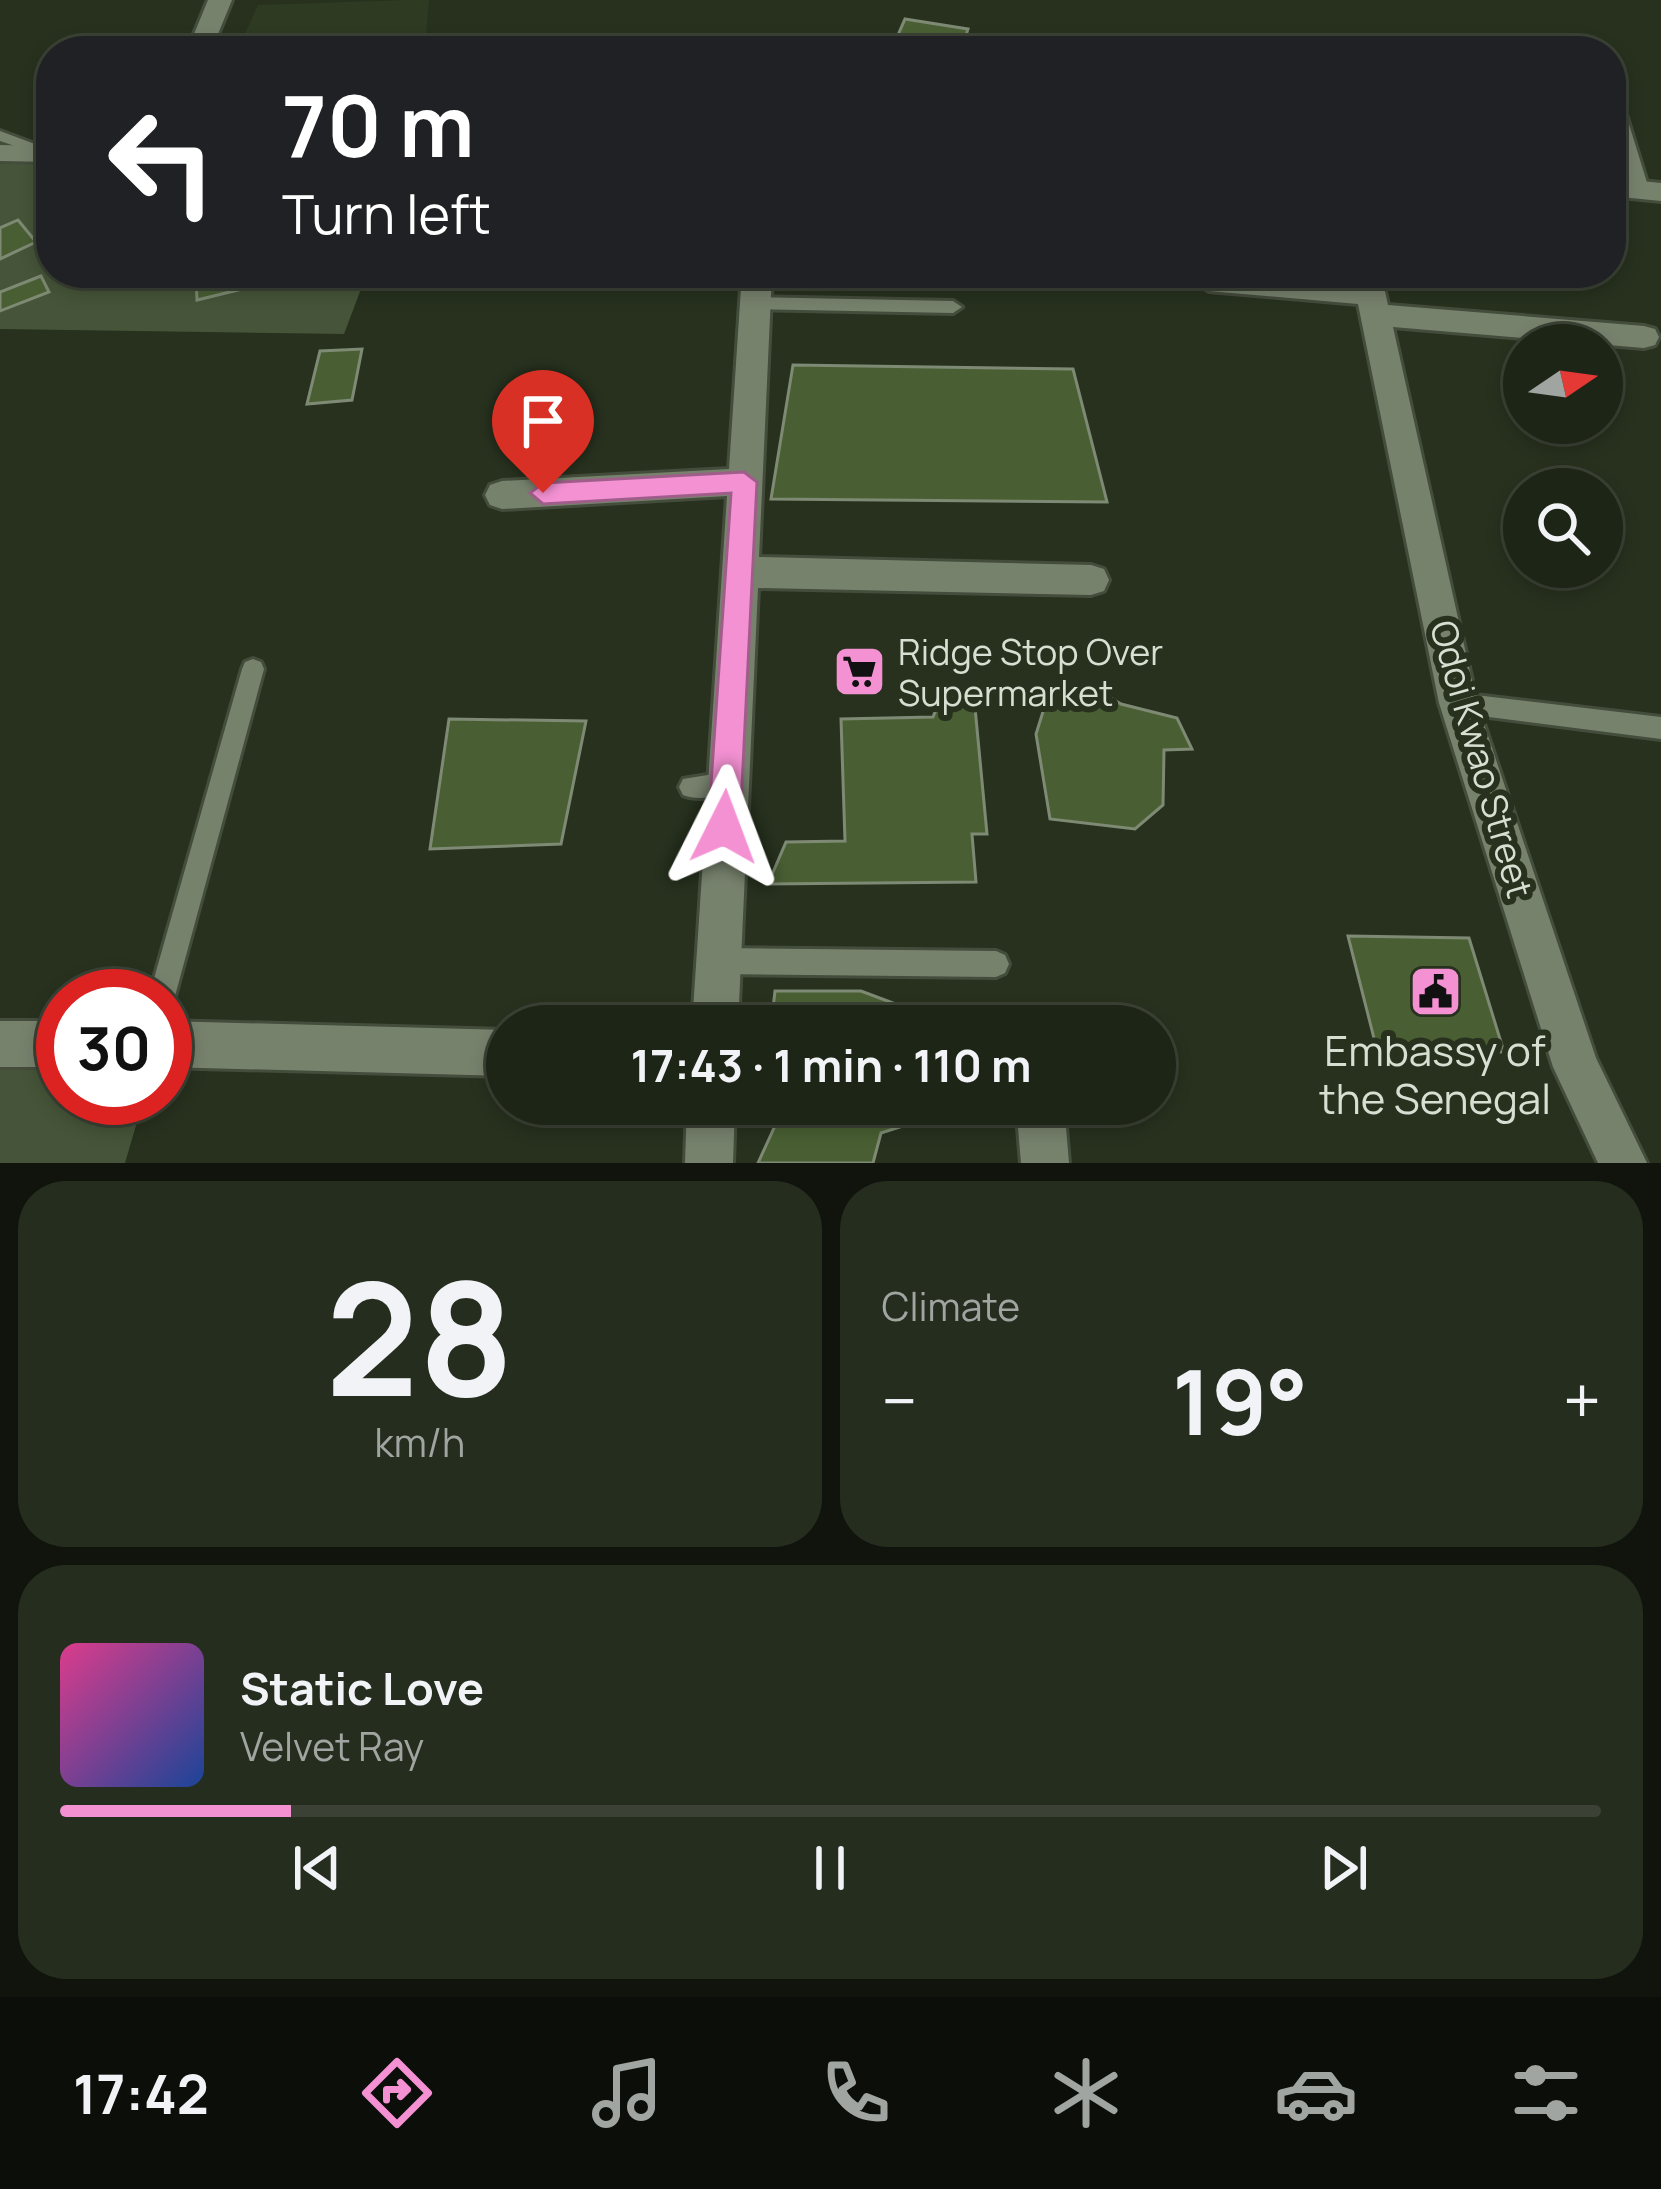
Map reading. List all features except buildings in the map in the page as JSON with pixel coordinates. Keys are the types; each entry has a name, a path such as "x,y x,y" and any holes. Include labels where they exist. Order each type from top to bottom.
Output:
{"street":[{"path":"205,36 220,0"},
{"path":"0,153 36,154"},
{"path":"1626,157 1636,190"},
{"path":"716,1005 709,785 739,572 756,288"},
{"path":"1296,288 1370,294 1644,337"},
{"name":"Odoi Kwao Street","path":"1370,294 1459,704 1576,1067 1623,1163"},
{"path":"502,496 744,482"},
{"path":"739,572 1091,580"},
{"path":"0,1045 36,1044"},
{"path":"192,1045 486,1052"},
{"path":"709,1163 710,1125"},
{"path":"1042,1125 1045,1163"}],"lane":[{"path":"0,136 36,149"},
{"path":"756,288 952,307"},
{"path":"170,969 253,669"},
{"path":"1459,704 1661,728"},
{"path":"718,961 996,964"}],"shaded area":[{"path":"429,0 426,36 244,36 258,5"},
{"path":"0,162 36,163 36,288 361,288 344,334 0,329"},
{"path":"0,1056 36,1056 36,1125 136,1125 125,1163 0,1163"}],"place":[{"name":"Ridge Stop Over Supermarket","path":"859,672"},
{"name":"Embassy of the Senegal","path":"1435,991"}],"route":[{"path":"543,493 744,482 724,827"}]}
